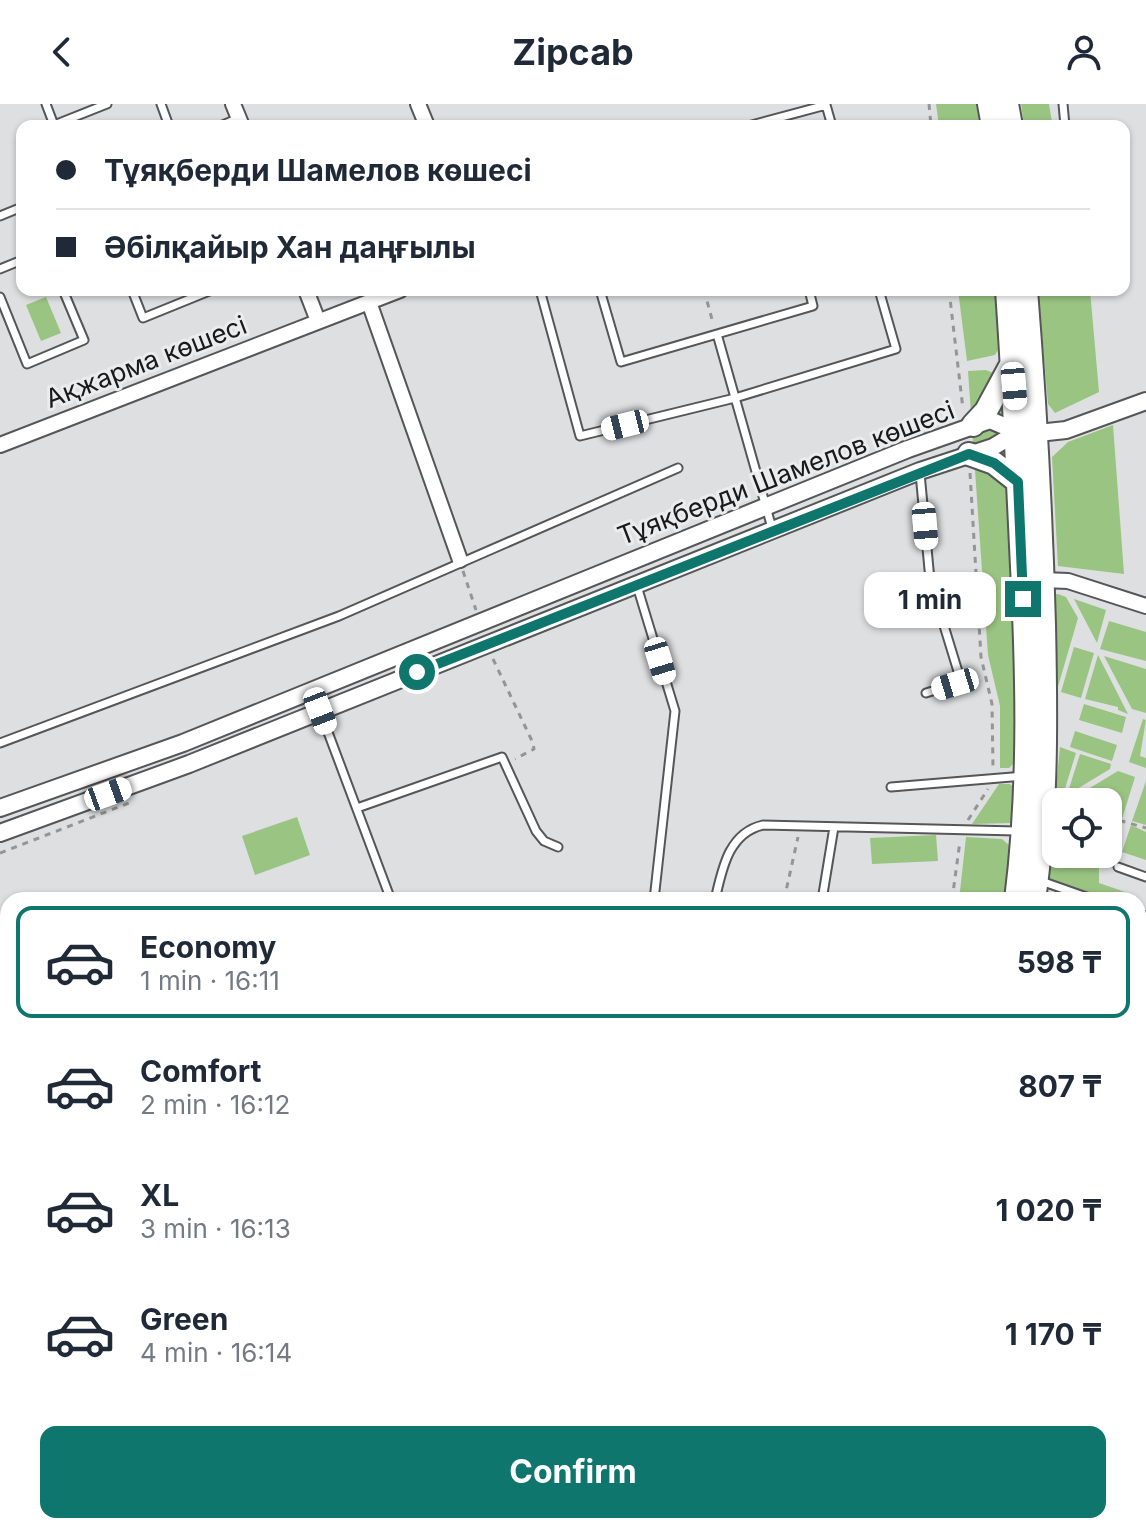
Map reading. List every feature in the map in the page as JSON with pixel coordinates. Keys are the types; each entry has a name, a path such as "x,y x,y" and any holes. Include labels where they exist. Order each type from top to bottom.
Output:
{"main road":[{"path":"1007,296 1012,363 1028,433 1018,482 1028,686 1023,831 1026,890"},
{"path":"1026,296 1028,433 1043,580 1045,691 1026,890"},
{"path":"969,427 986,411 1012,363"},
{"path":"969,454 994,463 1018,482"}],"street":[{"path":"308,296 318,321"},
{"name":"Ақжарма көшесі","path":"0,445 384,296"},
{"path":"369,302 460,560"},
{"path":"1028,433 1066,430 1146,401"},
{"name":"Тұяқберди Шамелов көшесі","path":"0,808 183,743 765,505 969,427 990,420 1028,433"},
{"name":"Тұяқберди Шамелов көшесі","path":"0,833 189,764 920,471 1028,433"},
{"path":"1043,580 1068,581 1146,606"},
{"path":"433,639 442,663"}],"lane":[{"path":"67,120 107,104"},
{"path":"769,120 826,104"},
{"path":"0,297 27,364 84,340 66,296"},
{"path":"134,296 143,318 197,296"},
{"path":"542,296 580,436 735,398 896,349 881,296"},
{"path":"602,296 621,362 813,306 810,296"},
{"path":"717,334 774,532"},
{"path":"0,743 339,616 460,560 678,468"},
{"path":"920,471 930,580 960,678 955,684 926,693"},
{"path":"637,586 675,711 655,892"},
{"path":"320,711 388,892"},
{"path":"357,808 496,757 508,763 536,831 544,841 558,847"},
{"path":"891,787 1026,776"},
{"path":"717,892 725,861 743,833 763,825 1023,831"},
{"path":"823,892 834,827"},
{"path":"1121,868 1146,877"}],"path":[{"path":"706,296 717,334"},
{"path":"950,296 969,427"},
{"path":"969,454 981,657 992,704 993,771"},
{"path":"460,560 480,620"},
{"path":"488,645 501,683 533,743 534,749 508,763"},
{"path":"0,853 140,799"},
{"path":"1122,821 1146,828"},
{"path":"786,892 801,826"}],"green space":[{"path":"936,104 976,104 979,120 938,120"},
{"path":"1021,104 1049,104 1052,120 1023,120"},
{"path":"959,296 995,296 998,350 995,355 967,361"},
{"path":"1039,296 1091,296 1099,392 1055,413 1048,404"},
{"path":"46,297 61,333 41,341 26,305"},
{"path":"986,370 1005,378 1014,543 1017,760 1009,768 1000,768 1000,706 988,655 968,371"},
{"path":"1113,425 1124,574 1058,566 1052,457 1068,442"},
{"path":"1051,595 1066,597 1078,618 1057,690 1049,688"},
{"path":"1074,599 1106,610 1097,643"},
{"path":"1109,621 1146,632 1146,661 1100,649"},
{"path":"1074,647 1094,653 1081,698 1061,692"},
{"path":"1098,655 1128,714 1118,710 1118,707 1085,699"},
{"path":"1104,656 1146,669 1146,713 1132,709"},
{"path":"1084,704 1126,717 1122,733 1079,720"},
{"path":"1143,719 1146,720 1140,756 1146,758 1146,768 1129,762"},
{"path":"1075,731 1117,745 1112,761 1070,747"},
{"path":"1060,747 1076,753 1065,788 1056,788"},
{"path":"1080,754 1111,764 1110,769 1079,788 1069,788"},
{"path":"1118,771 1135,777 1122,819 1122,788 1090,788"},
{"path":"1146,781 1146,825 1132,821"},
{"path":"999,784 1010,784 1015,788 1012,823 972,824"},
{"path":"297,817 310,855 255,875 242,836"},
{"path":"1131,825 1146,832 1146,860 1122,852"},
{"path":"936,835 938,861 872,864 870,838"},
{"path":"966,837 1002,839 1011,847 1006,892 960,892"},
{"path":"1048,868 1099,868 1099,883 1125,892 1086,892 1045,878"}],"route":[{"path":"417,672 969,454 994,463 1018,482 1023,599"}]}
